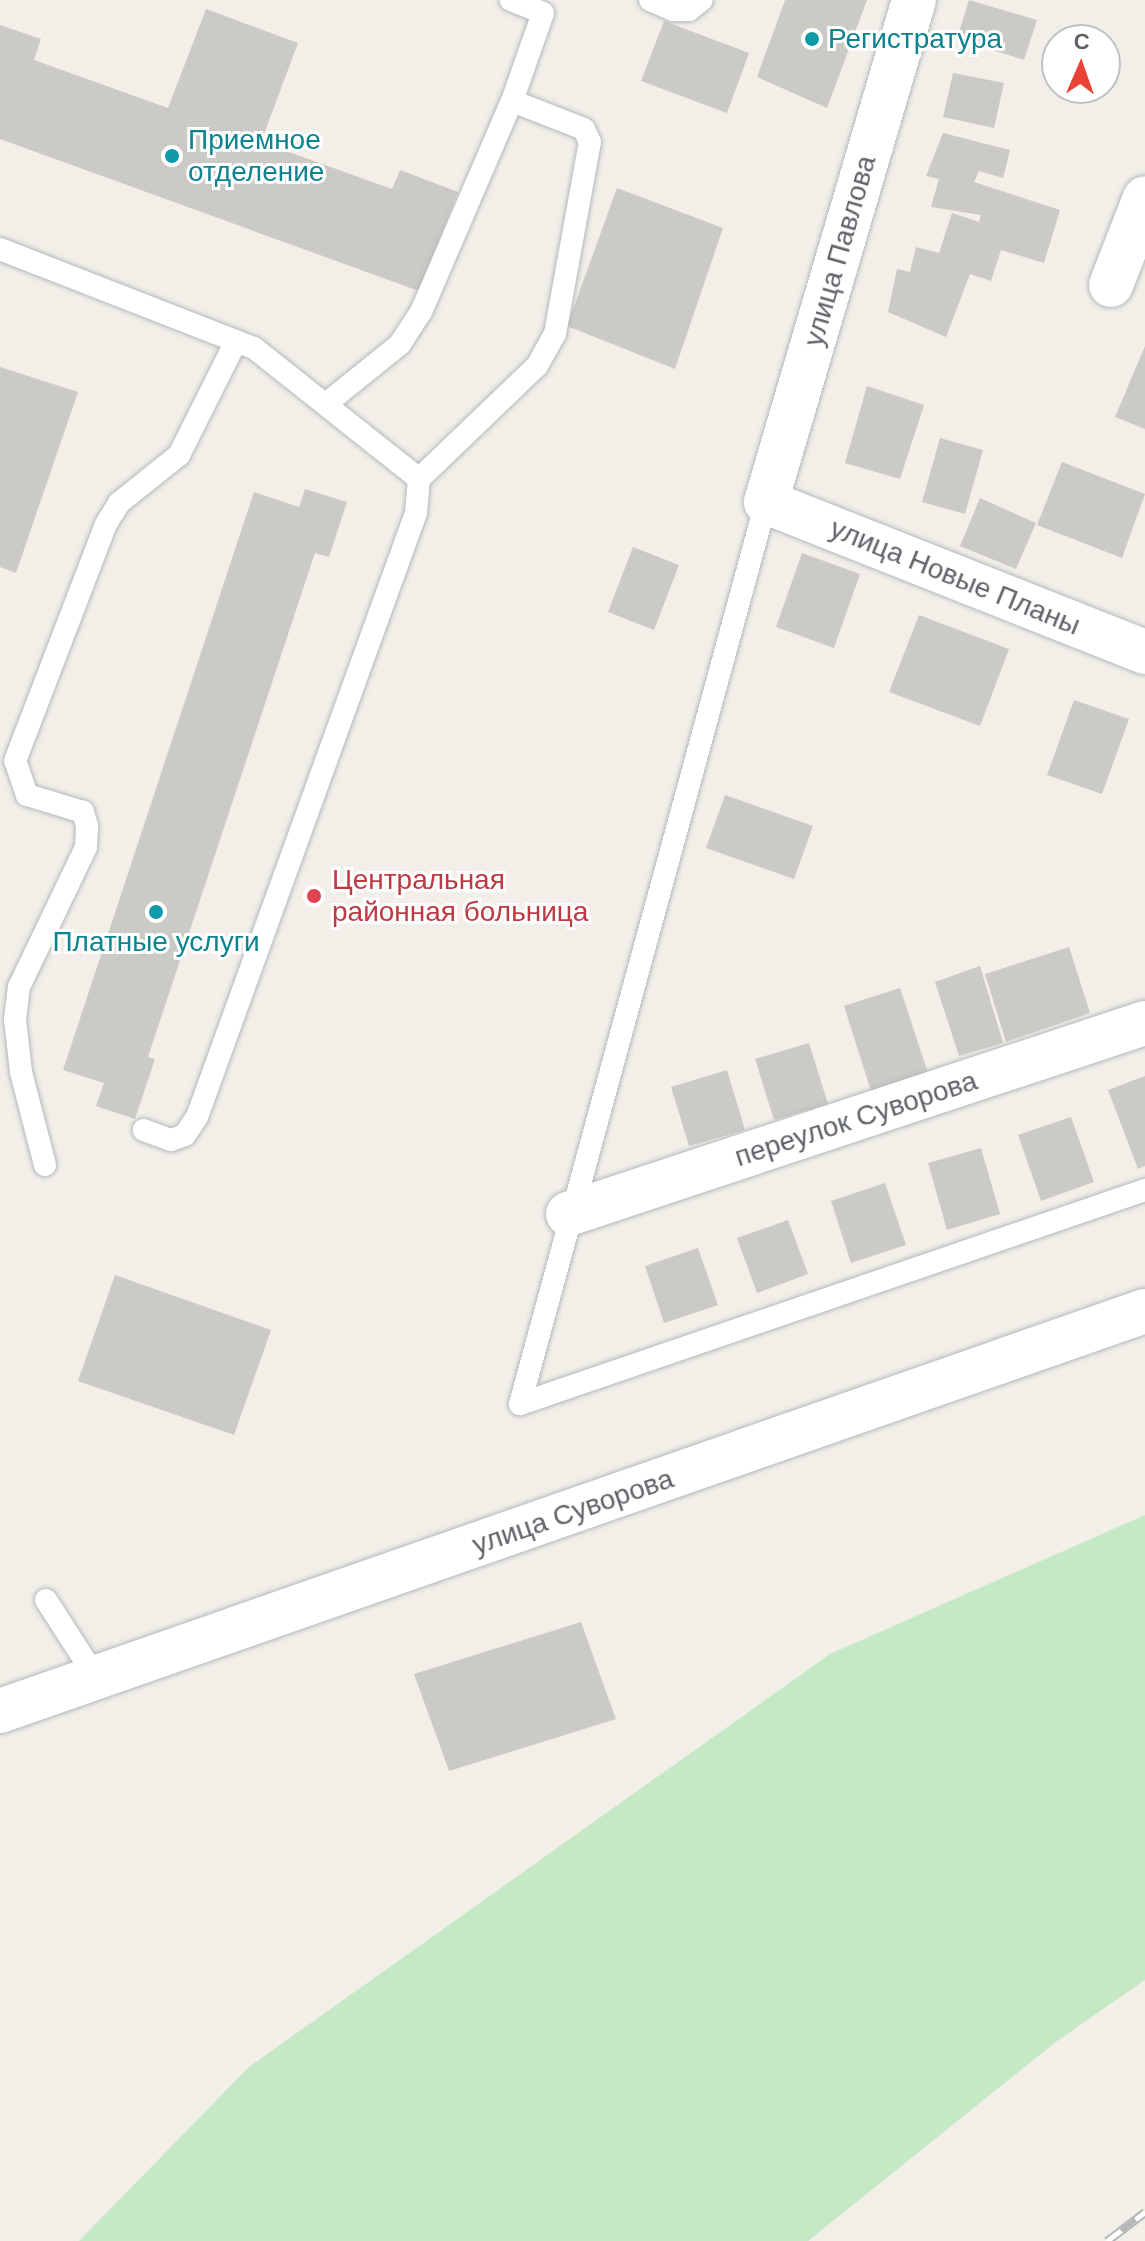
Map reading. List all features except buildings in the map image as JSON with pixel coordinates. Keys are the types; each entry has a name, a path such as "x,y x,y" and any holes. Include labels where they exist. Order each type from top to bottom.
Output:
{"street":[{"name":"улица Павлова","path":"766,502 914,0"},
{"path":"1111,285 1145,198"},
{"name":"улица Новые Планы","path":"766,502 1145,652"},
{"name":"переулок Суворова","path":"568,1214 1145,1023"},
{"name":"улица Суворова","path":"0,1711 1145,1311"}],"lane":[{"path":"327,403 412,329 512,101 546,7 511,0"},
{"path":"650,0 673,10 689,10 702,0"},
{"path":"144,1130 171,1140 185,1135 197,1117 416,513 419,479 537,366 555,334 590,142 584,129 512,101"},
{"path":"0,249 236,341 327,403 419,479"},
{"path":"45,1165 21,1072 15,1019 19,987 86,847 87,826 83,812 27,795 15,761 106,524 119,503 179,455 236,341"},
{"path":"766,502 568,1214 520,1404 1145,1190"},
{"path":"46,1600 97,1679"}],"green space":[{"path":"1145,1515 1145,1980 1057,2041 808,2241 79,2241 249,2067 830,1654"}],"railway":[{"path":"1107,2241 1145,2212"}],"place":[{"name":"Регистратура","path":"812,39"},
{"name":"Приемное отделение","path":"172,156"},
{"name":"Центральная районная больница","path":"314,896"},
{"name":"Платные услуги","path":"156,912"}]}
